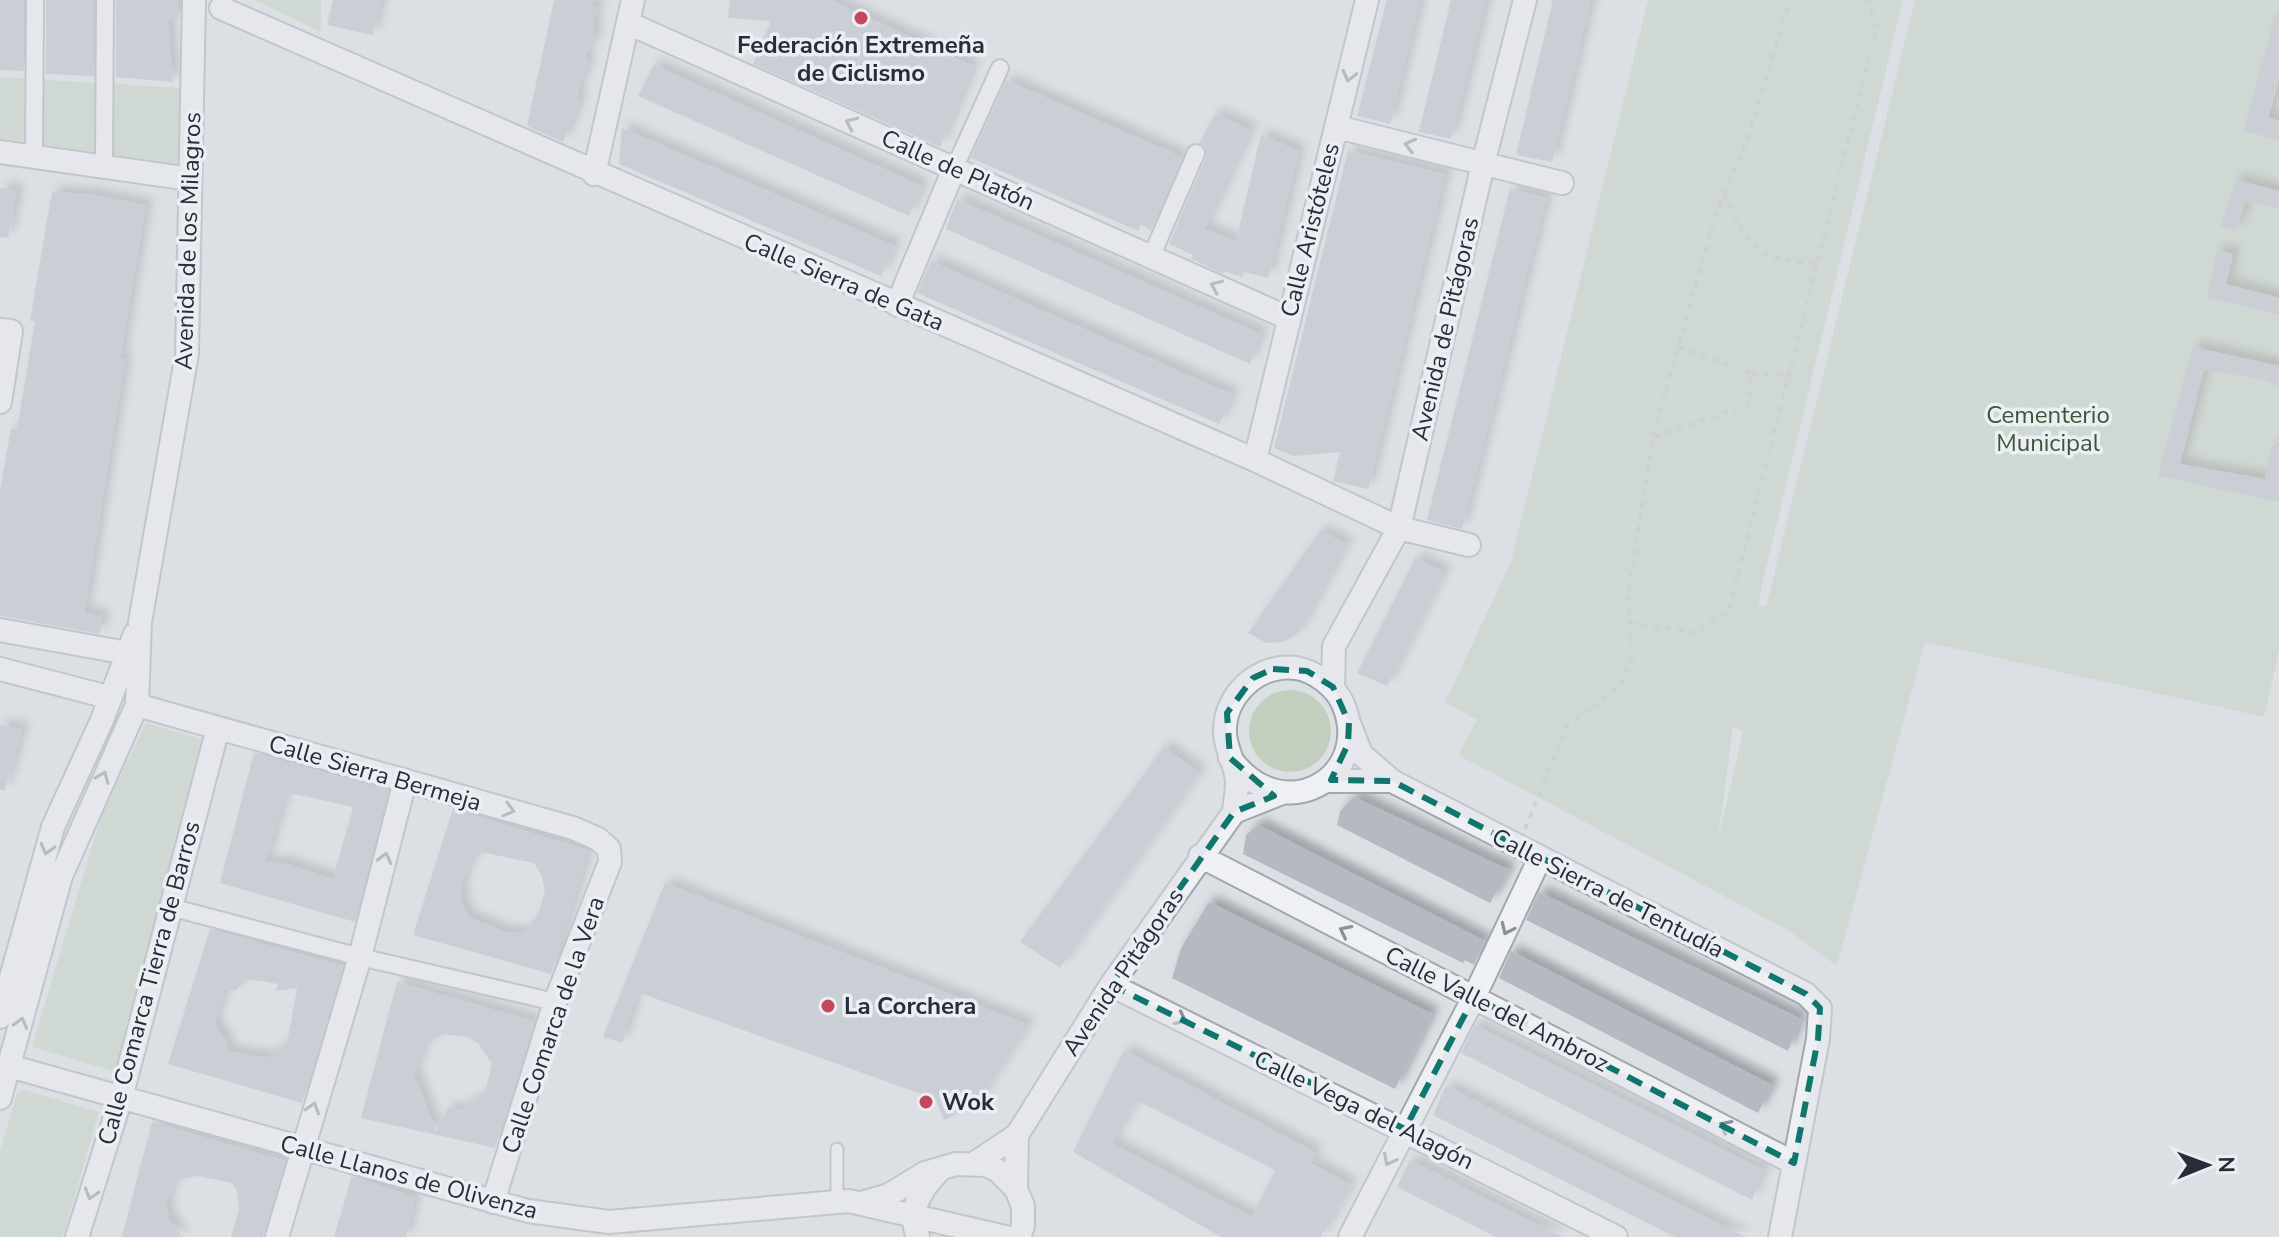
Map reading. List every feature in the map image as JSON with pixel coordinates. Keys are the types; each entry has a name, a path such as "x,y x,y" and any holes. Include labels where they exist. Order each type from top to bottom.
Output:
{"street":[{"path":"34,157 35,0"},
{"path":"104,167 105,0"},
{"name":"Avenida de los Milagros","path":"0,1098 61,876 137,705 140,622 187,354 194,0"},
{"path":"594,174 633,0"},
{"name":"Calle Aristóteles","path":"1255,460 1367,0"},
{"name":"Avenida de Pitágoras","path":"1333,687 1334,646 1399,528 1483,164 1525,0"},
{"name":"Calle Sierra de Gata","path":"194,24 213,16 221,4 594,174 1255,460 1399,528 1469,545"},
{"name":"Calle de Platón","path":"628,23 1288,318"},
{"path":"897,305 1000,68"},
{"path":"1337,127 1562,183"},
{"path":"0,152 190,179"},
{"path":"1151,257 1196,153"},
{"path":"0,330 11,331 0,402"},
{"name":"Avenida de los Milagros","path":"0,1017 53,827 102,720 108,697 140,622"},
{"path":"0,630 127,653"},
{"path":"1294,668 1334,646"},
{"path":"0,669 108,697"},
{"path":"1273,669 1307,671 1333,687 1349,723 1345,754 1325,781 1306,791 1282,793 1234,812 1237,781 1225,734 1227,713 1237,693 1253,678 1273,669"},
{"name":"Calle Sierra Bermeja","path":"137,705 573,828 598,839 609,849"},
{"name":"Calle Sierra de Tentudía","path":"1349,723 1361,754 1392,781 1806,994 1820,1008 1818,1039 1794,1163"},
{"name":"Calle Comarca Tierra de Barros","path":"77,1237 121,1098 218,728"},
{"path":"1230,758 1243,775 1261,788 1282,793"},
{"path":"277,1237 360,957 405,781"},
{"name":"Calle Sierra de Tentudía","path":"1325,781 1392,781"},
{"name":"Avenida Pitágoras","path":"975,1163 1017,1135 1111,985 1234,812"},
{"name":"Calle Comarca de la Vera","path":"493,1202 555,1002 610,862 609,849"},
{"name":"Calle Valle del Ambroz","path":"1200,856 1794,1163"},
{"path":"1350,1237 1474,997 1540,858"},
{"path":"170,907 360,957 555,1002"},
{"name":"Calle Vega del Alagón","path":"1111,985 1405,1129 1616,1237"},
{"name":"Calle Llanos de Olivenza","path":"9,1066 528,1211 609,1222 848,1203 915,1227 1005,1237"},
{"path":"1016,1189 1017,1135"},
{"path":"848,1203 889,1195 925,1173 938,1172 956,1164 975,1163 997,1170 1016,1189 1023,1206 1023,1226 1019,1237"},
{"path":"1780,1237 1794,1163"},
{"path":"915,1227 925,1185 938,1172"}],"lane":[{"path":"837,1149 848,1203"}],"path":[{"path":"1518,847 1567,726 1620,686 1632,657 1628,594 1653,437 1724,193 1748,137 1790,0"},
{"path":"1630,623 1696,633 1729,610 1876,31 1869,3 1860,0"},
{"path":"1724,193 1747,241 1777,261 1817,264"},
{"path":"1678,347 1752,373 1789,376"},
{"path":"1653,437 1748,405 1752,373"}],"highlighted area":[{"path":"1273,669 1307,671 1333,687 1349,723 1348,744 1331,780 1392,781 1806,994 1820,1008 1818,1039 1794,1163 1474,997 1405,1129 1111,985 1234,812 1274,796 1230,758 1227,713 1253,678"}],"green space":[{"path":"254,0 321,0 321,32"},
{"name":"Cementerio Municipal","path":"1648,0 1903,0 1764,577 1758,605 1766,607 1915,0 2279,0 2279,652 2264,717 1925,642 1837,966 1786,929 1458,755 1477,720 1445,702 1511,562","holes":["1733,727 1743,732 1718,840"]},
{"path":"0,77 181,88 177,182 0,154"},
{"path":"1290,690 1306,693 1319,702 1328,715 1331,731 1328,747 1319,760 1306,769 1290,772 1274,769 1261,760 1252,747 1249,731 1252,715 1261,702 1274,693"},
{"path":"146,723 208,741 116,1072 32,1047 102,813"},
{"path":"25,1090 99,1112 63,1237 0,1237 0,1152 17,1093"}],"building":[{"path":"0,0 24,0 24,71 0,70"},
{"path":"46,0 94,0 94,76 46,74"},
{"path":"116,0 177,0 178,20 168,20 173,82 116,77"},
{"path":"333,0 381,0 373,35 327,25"},
{"path":"554,0 594,0 592,6 599,8 594,16 594,42 585,53 588,64 578,90 579,103 563,142 527,126"},
{"path":"730,0 830,0 973,66 940,147 753,64 771,21 728,18"},
{"path":"1387,0 1420,0 1390,124 1357,116"},
{"path":"1451,0 1486,0 1451,139 1419,132"},
{"path":"1553,0 1591,0 1552,162 1516,155"},
{"path":"2274,20 2279,20 2279,82 2268,118 2279,121 2279,140 2244,131"},
{"path":"654,65 922,186 909,216 638,96"},
{"path":"1006,80 1182,157 1151,230 1141,224 1138,231 971,158"},
{"path":"1215,114 1251,130 1204,229 1236,241 1261,135 1299,151 1268,278 1244,272 1242,277 1224,271 1223,274 1191,259 1193,255 1169,244 1206,157 1205,147 1199,143"},
{"path":"622,128 895,246 881,276 619,164"},
{"path":"1348,151 1445,174 1368,489 1333,481 1340,452 1293,456 1274,448"},
{"path":"2236,180 2279,191 2279,208 2246,201 2235,231 2221,226"},
{"path":"0,188 17,190 8,238 0,237"},
{"path":"1510,189 1546,198 1462,529 1427,520"},
{"path":"52,192 88,194 146,205 120,359 125,360 84,613 102,616 100,634 0,616 0,489 11,429 17,429 35,321 30,321"},
{"path":"957,199 1261,334 1250,364 946,229"},
{"path":"2217,250 2233,254 2226,284 2279,298 2279,314 2207,298"},
{"path":"931,261 1233,395 1219,424 917,293"},
{"path":"2193,347 2279,366 2279,386 2260,379 2204,370 2180,464 2265,479 2272,446 2279,447 2279,502 2158,476"},
{"path":"1320,531 1347,544 1299,632 1284,642 1266,643 1248,633"},
{"path":"1416,557 1444,573 1387,686 1357,673"},
{"path":"0,725 22,729 5,790 0,790"},
{"path":"1164,747 1200,773 1060,968 1020,942"},
{"path":"254,753 388,790 355,922 220,883","holes":["286,792 353,807 333,879 285,863 265,862"]},
{"path":"1354,797 1509,870 1490,903 1337,825 1340,811"},
{"path":"453,809 588,850 551,974 413,935","holes":["481,852 534,863 542,876 545,891 538,915 524,933 506,932 470,918 462,905 462,882 470,863"]},
{"path":"1258,825 1485,941 1474,965 1465,960 1463,963 1243,854 1246,835"},
{"name":"La Corchera","path":"665,883 1029,1025 975,1106 944,1120 935,1099 637,992 622,1043 603,1037"},
{"path":"1539,892 1801,1019 1788,1051 1526,920"},
{"path":"1209,902 1432,1014 1395,1089 1172,978 1181,948"},
{"path":"210,929 343,966 302,1103 168,1064","holes":["248,979 278,984 276,991 297,988 287,1044 268,1058 228,1051 226,1041 214,1024 224,990 236,990"]},
{"path":"1511,951 1772,1085 1758,1113 1499,978"},
{"path":"397,982 534,1021 495,1148 361,1118","holes":["443,1034 466,1037 478,1043 492,1064 484,1096 459,1110 448,1108 436,1131 414,1074 423,1046"]},
{"path":"1475,1025 1764,1170 1752,1200 1461,1053"},
{"path":"1124,1050 1316,1153 1311,1163 1351,1185 1321,1237 1221,1237 1073,1152","holes":["1136,1100 1275,1170 1252,1217 1112,1143"]},
{"path":"1446,1086 1745,1237 1675,1237 1433,1115"},
{"path":"152,1122 285,1161 263,1237 231,1237 239,1209 237,1191 232,1183 198,1176 175,1180 166,1203 169,1220 183,1237 122,1237"},
{"path":"1410,1160 1562,1237 1496,1237 1397,1187"},
{"path":"352,1176 415,1197 406,1237 334,1237"}],"place":[{"name":"Federación Extremeña de Ciclismo","path":"861,18"},
{"name":"La Corchera","path":"828,1006"},
{"name":"Wok","path":"926,1102"}]}
